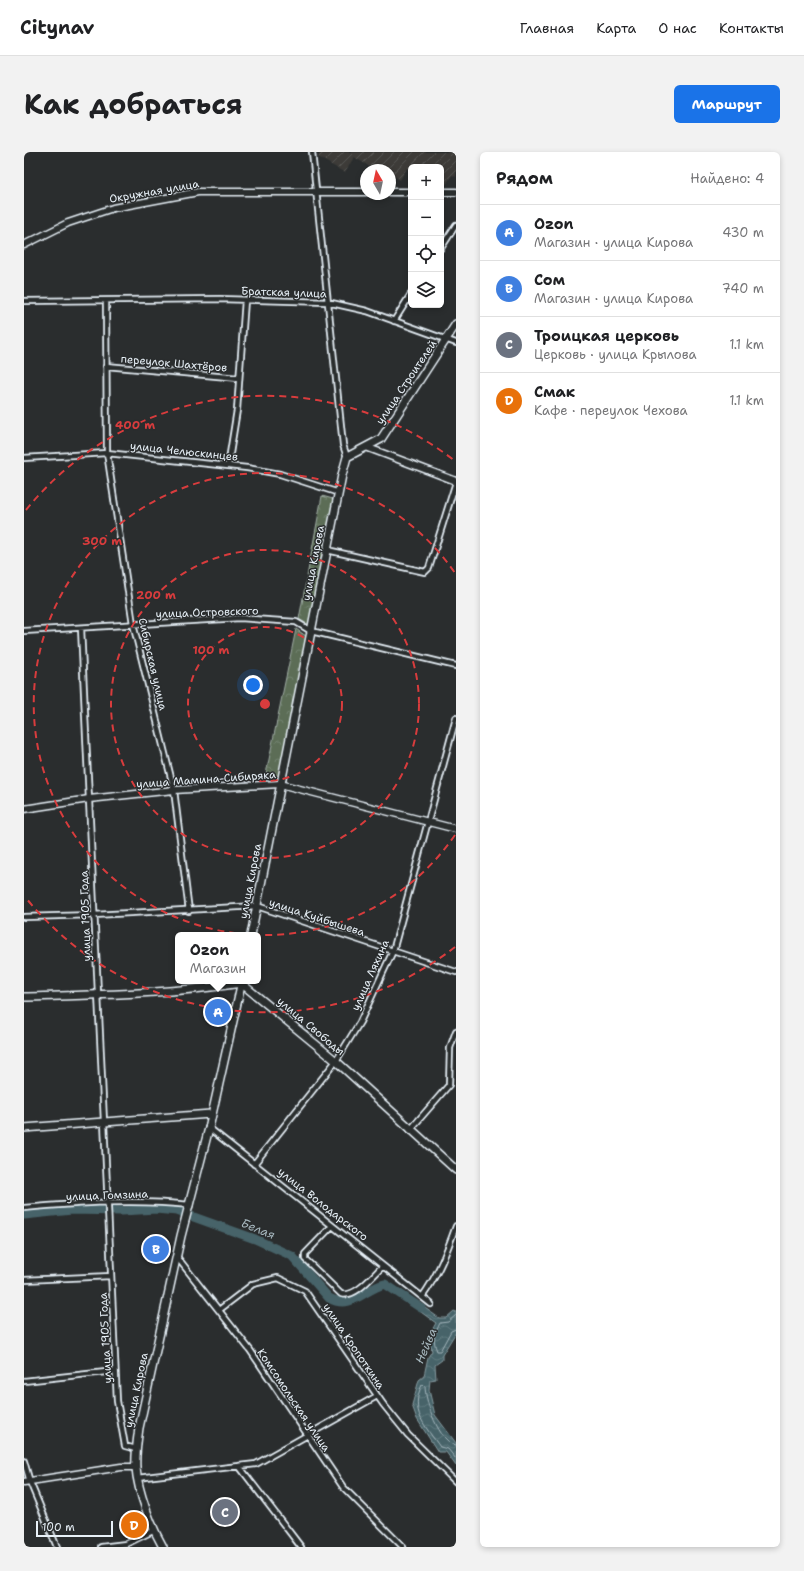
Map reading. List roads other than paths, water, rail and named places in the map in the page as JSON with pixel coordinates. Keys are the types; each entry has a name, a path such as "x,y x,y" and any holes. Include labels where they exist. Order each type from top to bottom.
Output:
{"main road":[{"name":"улица Строителей","path":"347,457 381,438 456,324"},
{"name":"улица Кирова","path":"252,932 327,550 347,457"},
{"path":"24,997 97,995 209,988 230,984"},
{"path":"209,1128 241,984"},
{"name":"улица Свободы","path":"243,984 336,1060 410,1130 456,1170"},
{"path":"24,1128 211,1114"},
{"name":"улица Кирова","path":"163,1547 155,1530 137,1478 136,1449 139,1428 177,1257 209,1128"}],"street":[{"name":"улица Кирова","path":"312,152 343,445 347,457"},
{"name":"Окружная улица","path":"24,245 68,223 113,208 198,192 360,192"},
{"path":"396,192 408,192"},
{"path":"444,192 456,192"},
{"path":"444,243 456,224"},
{"name":"Братская улица","path":"24,301 220,299 327,302 367,311 456,342"},
{"path":"394,321 408,299"},
{"path":"228,466 237,410 245,300"},
{"name":"Сибирская улица","path":"106,301 107,453 133,624 174,790 189,911"},
{"name":"переулок Шахтёров","path":"106,366 239,378"},
{"path":"327,550 425,572 429,568 456,482 366,447"},
{"name":"улица Челюскинцев","path":"24,458 107,453 228,466 280,474 339,493"},
{"name":"улица Островского","path":"24,631 240,618 296,622 311,631 456,666"},
{"name":"улица 1905 Года","path":"81,628 117,1401 125,1446 136,1449"},
{"name":"улица Ляхина","path":"254,1164 336,1060 360,1022 393,951 456,718"},
{"name":"улица Мамина-Сибиряка","path":"24,809 89,799 174,790 280,784 456,829"},
{"name":"улица Куйбышева","path":"24,917 189,911 256,906 456,972"},
{"path":"410,1130 449,1085 450,1048 456,1031"},
{"name":"улица Володарского","path":"209,1128 431,1304"},
{"name":"улица Гомзина","path":"24,1208 107,1203 160,1202 191,1205"},
{"name":"улица Кропоткина","path":"332,1226 305,1254 304,1259 341,1294 345,1295 356,1291 383,1266"},
{"path":"422,1297 432,1284 442,1264 456,1226"},
{"name":"Комсомольская улица","path":"177,1257 250,1350 343,1487 403,1547"},
{"path":"24,1280 111,1276"},
{"name":"улица Кропоткина","path":"219,1310 253,1284 278,1278 305,1291 377,1396 408,1435 456,1482"},
{"path":"24,1381 115,1371"},
{"path":"137,1478 256,1464 306,1434 377,1396"},
{"path":"24,1461 27,1482 57,1547"},
{"path":"27,1482 136,1466"},
{"path":"239,1466 301,1547"},
{"path":"101,1547 126,1544 155,1530"}],"water":[{"path":"411,1301 415,1301 439,1318 446,1318 454,1311 456,1312 456,1332 442,1355 442,1360 435,1365 436,1379 430,1380 429,1390 435,1415 456,1443 456,1466 446,1452 438,1452 417,1419 412,1405 419,1380 424,1376 428,1357 432,1351 432,1330 436,1323 414,1307"}],"waterway":[{"name":"Белая","path":"24,1215 72,1210 122,1211 156,1209 177,1211 255,1239 292,1256 329,1298 345,1302 385,1284 421,1308"}],"place":[{"name":"Ozon","path":"218,1012"},
{"name":"Сом","path":"156,1249"},
{"name":"Троицкая церковь","path":"225,1512"},
{"name":"Смак","path":"134,1525"}],"water label":[{"name":"Нейва","path":"426,1346"}]}
